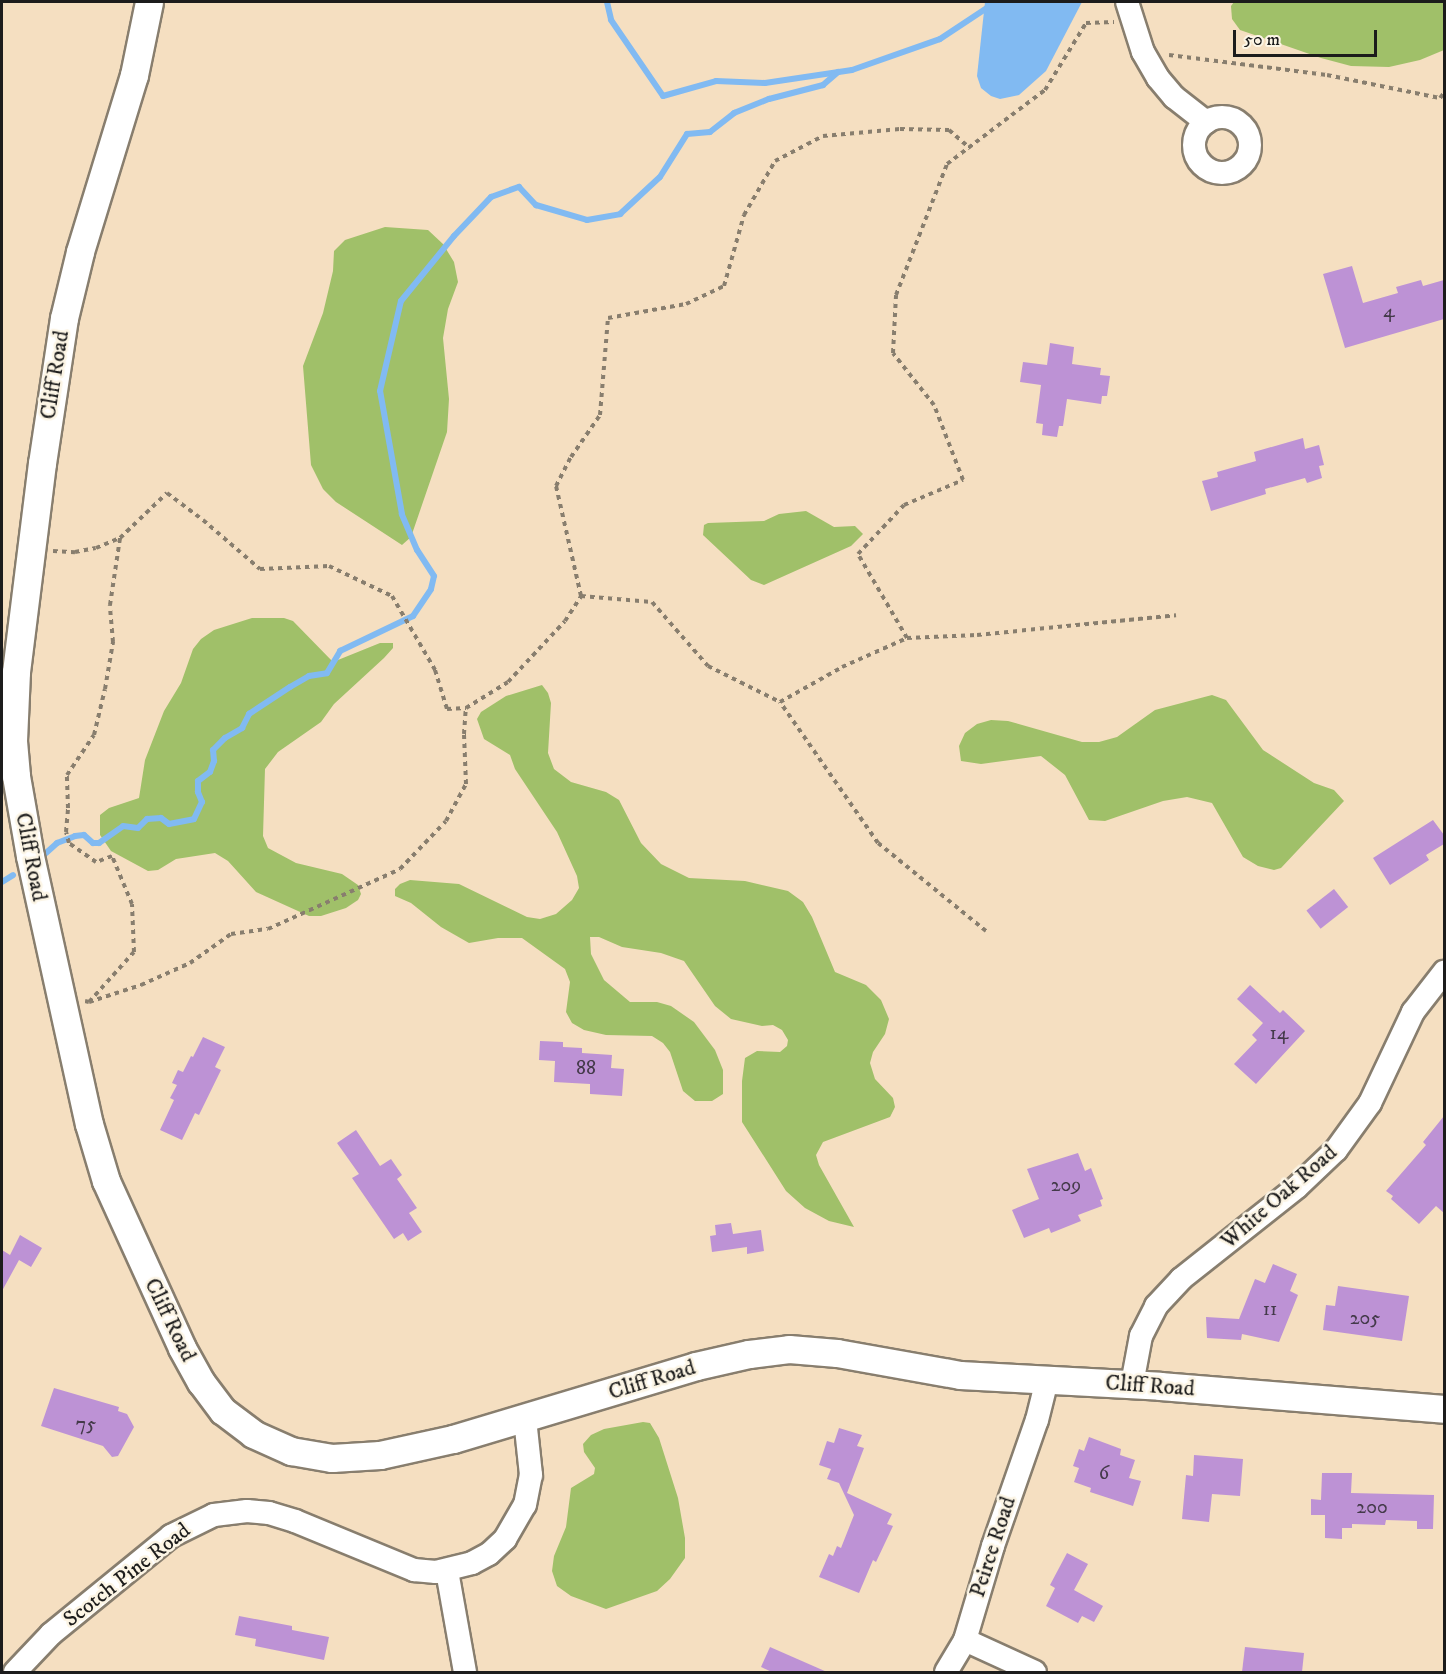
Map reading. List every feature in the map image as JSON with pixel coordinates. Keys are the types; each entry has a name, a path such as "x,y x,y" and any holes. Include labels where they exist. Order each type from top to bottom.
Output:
{"street":[{"name":"Cliff Road","path":"149,2 129,94 88,224 69,297 42,463 31,550 9,671 16,776 89,1124 111,1195 188,1359 208,1393 231,1419 253,1434 279,1447 311,1455 347,1458 416,1449 525,1419 696,1366 783,1350 837,1353 944,1373 1132,1384 1444,1409"},
{"path":"1130,11 1143,52 1158,78 1174,97 1206,122"},
{"name":"White Oak Road","path":"1132,1384 1141,1336 1156,1306 1181,1278 1297,1187 1336,1150 1370,1103 1413,1012 1444,972"},
{"name":"Peirce Road","path":"946,1672 964,1640 1037,1420 1047,1380"},
{"name":"Scotch Pine Road","path":"15,1672 51,1634 171,1536 214,1515 247,1511 269,1513 295,1521 402,1567 424,1572 447,1570 472,1563 489,1554 516,1523 530,1485 530,1453 525,1419"},
{"path":"447,1570 465,1672"},
{"path":"964,1640 1035,1672"}],"path":[{"path":"907,638 858,555 904,505 963,480 934,405 893,353 897,295 947,164 1045,90 1086,24 1130,11"},
{"path":"1143,52 1327,75 1440,98 1444,93"},
{"path":"31,550 75,552 96,548 120,538 167,493 203,520 260,569 329,566 392,596 435,670 447,710 466,708 508,682 565,621 581,596 556,486 571,457 600,415 608,318 686,304 724,286 744,215 776,161 822,136 900,129 949,130 970,148"},
{"path":"89,1002 134,952 132,904 112,856 96,862 69,843 66,832 68,808 66,775 94,735 105,689 113,642 111,605 120,538"},
{"path":"581,596 652,602 708,666 780,702 878,843 986,932"},
{"path":"780,702 842,667 907,638 976,635 1176,615"},
{"path":"59,988 89,1002 190,963 231,934 268,929 400,869 446,821 466,784 464,734 466,708"}],"green space":[{"path":"1234,2 1444,2 1444,50 1420,60 1389,67 1351,66 1240,30 1232,19 1231,6"},
{"path":"385,227 428,230 443,244 454,262 458,282 448,309 443,338 449,399 447,432 411,537 402,545 336,502 323,489 311,465 303,366 323,313 333,271 334,251 345,240"},
{"path":"806,511 834,527 855,526 863,534 851,546 764,585 751,580 703,535 704,525 708,523 764,521 779,514"},
{"path":"252,618 284,618 293,621 333,662 380,643 393,643 393,648 384,658 334,704 321,722 278,752 265,769 263,836 268,848 296,863 342,874 358,885 361,894 358,900 346,908 321,916 309,916 256,892 228,861 215,853 176,859 158,870 148,871 111,851 100,835 100,815 109,808 139,798 145,760 164,711 181,683 193,649 201,639 214,630"},
{"path":"542,685 551,703 548,753 554,769 571,782 606,792 619,800 641,843 661,864 689,878 745,881 788,891 803,902 812,917 835,972 866,985 881,1000 889,1019 885,1034 873,1052 870,1063 875,1079 893,1098 895,1107 890,1117 823,1142 816,1155 819,1165 854,1227 829,1221 805,1208 786,1191 742,1122 742,1081 745,1058 757,1051 780,1052 787,1046 788,1040 782,1030 773,1025 762,1026 731,1019 715,1006 684,961 661,953 622,947 599,937 590,937 591,954 604,980 630,1002 657,1002 671,1006 694,1022 715,1050 723,1070 723,1094 712,1101 695,1101 683,1091 670,1052 663,1043 652,1036 606,1035 584,1030 572,1023 566,1012 570,982 565,969 522,938 498,938 469,943 441,927 411,903 395,896 395,889 410,880 459,884 527,917 540,919 556,914 572,900 579,888 577,876 557,832 515,769 510,755 484,739 477,719 481,712 506,696"},
{"path":"1212,695 1226,700 1263,750 1314,783 1334,790 1344,801 1281,868 1274,870 1258,866 1243,857 1212,803 1187,797 1163,801 1105,821 1089,820 1065,775 1041,756 981,764 961,761 959,746 965,733 977,724 991,720 1008,721 1082,742 1099,742 1117,737 1155,710"},
{"path":"643,1422 650,1423 659,1438 678,1498 685,1538 685,1558 670,1579 657,1591 606,1609 571,1596 557,1586 552,1571 554,1556 566,1527 571,1488 594,1474 595,1468 584,1452 583,1444 591,1435 604,1429"}],"water":[{"path":"985,2 1082,2 1046,71 1019,95 1000,99 991,96 981,88 977,76"}],"building":[{"path":"1352,266 1363,303 1398,293 1396,287 1421,280 1423,286 1444,280 1444,319 1345,348 1323,274"},
{"path":"1050,343 1074,347 1072,364 1101,368 1100,375 1110,376 1107,396 1102,396 1101,404 1067,399 1063,426 1059,426 1057,437 1042,435 1043,424 1036,423 1041,385 1020,382 1023,362 1047,365"},
{"path":"1303,438 1305,449 1319,445 1324,465 1319,466 1322,478 1307,483 1305,478 1265,489 1266,494 1211,511 1202,481 1218,477 1217,472 1256,461 1254,452"},
{"path":"1433,820 1444,835 1444,844 1426,855 1429,860 1390,885 1373,858"},
{"path":"1334,889 1348,907 1321,929 1306,911"},
{"path":"1250,985 1280,1013 1283,1010 1305,1031 1256,1084 1234,1064 1257,1040 1252,1035 1263,1023 1237,999"},
{"path":"203,1037 225,1047 215,1067 221,1070 199,1115 195,1113 182,1140 160,1130 174,1100 170,1098 177,1085 172,1083 178,1070 183,1072"},
{"path":"540,1041 563,1042 563,1047 582,1048 582,1053 612,1055 611,1068 624,1069 622,1096 590,1094 590,1084 554,1082 555,1061 539,1060"},
{"path":"1444,1116 1444,1213 1436,1206 1419,1224 1391,1199 1393,1196 1386,1191 1426,1145 1423,1142"},
{"path":"356,1130 380,1166 391,1159 402,1175 397,1179 417,1208 409,1213 422,1232 408,1241 403,1233 394,1239 352,1178 359,1174 337,1143"},
{"path":"1078,1153 1085,1171 1091,1168 1103,1199 1100,1200 1102,1206 1078,1215 1081,1221 1051,1233 1049,1228 1024,1238 1012,1210 1039,1199 1027,1169"},
{"path":"731,1223 733,1234 761,1230 764,1251 747,1254 747,1247 712,1252 710,1236 716,1235 715,1225"},
{"path":"20,1235 42,1248 31,1267 19,1260 2,1291 2,1250 10,1255"},
{"path":"1273,1264 1297,1274 1290,1291 1298,1295 1279,1342 1242,1334 1241,1340 1207,1338 1206,1317 1239,1319 1255,1279 1265,1283"},
{"path":"1338,1286 1409,1296 1402,1341 1323,1330 1326,1305 1335,1306"},
{"path":"54,1388 119,1407 118,1411 127,1414 134,1427 118,1456 112,1457 103,1446 41,1426"},
{"path":"839,1428 862,1435 857,1446 864,1448 847,1493 892,1514 887,1524 893,1526 876,1562 873,1560 859,1593 819,1577 829,1554 833,1556 837,1546 841,1548 854,1515 839,1483 827,1479 831,1469 819,1465 827,1441 834,1443"},
{"path":"1089,1437 1121,1449 1120,1455 1135,1460 1129,1478 1141,1481 1133,1506 1090,1492 1091,1488 1074,1482 1079,1468 1073,1466 1079,1449 1084,1451"},
{"path":"1194,1455 1243,1459 1240,1496 1212,1494 1209,1522 1182,1519 1186,1475 1193,1476"},
{"path":"1322,1473 1352,1473 1351,1493 1434,1495 1433,1529 1417,1529 1417,1521 1386,1520 1385,1525 1352,1524 1352,1528 1342,1528 1342,1539 1325,1538 1325,1515 1311,1515 1311,1499 1321,1500"},
{"path":"1067,1553 1088,1564 1074,1590 1103,1606 1094,1622 1082,1616 1078,1623 1046,1606 1055,1588 1050,1585"},
{"path":"239,1616 292,1626 292,1630 329,1637 324,1660 255,1646 256,1639 235,1635"},
{"path":"770,1647 827,1672 772,1672 761,1667"},
{"path":"1245,1647 1304,1653 1302,1672 1242,1672"}],"waterway":[{"path":"607,2 611,20 663,96 716,81 765,83 852,70 940,39 996,2"},
{"path":"46,853 57,843 75,836 84,835 93,843 99,843 123,826 138,828 147,819 161,818 169,824 194,819 202,802 198,792 198,781 210,772 214,761 213,750 225,738 242,728 249,714 309,676 327,673 340,651 413,616 431,589 434,576 417,550 402,514 380,391 401,301 454,236 491,197 519,187 536,205 587,220 620,214 660,177 687,134 710,132 734,113 769,99 823,85 838,72"},
{"path":"2,882 13,875"}]}
